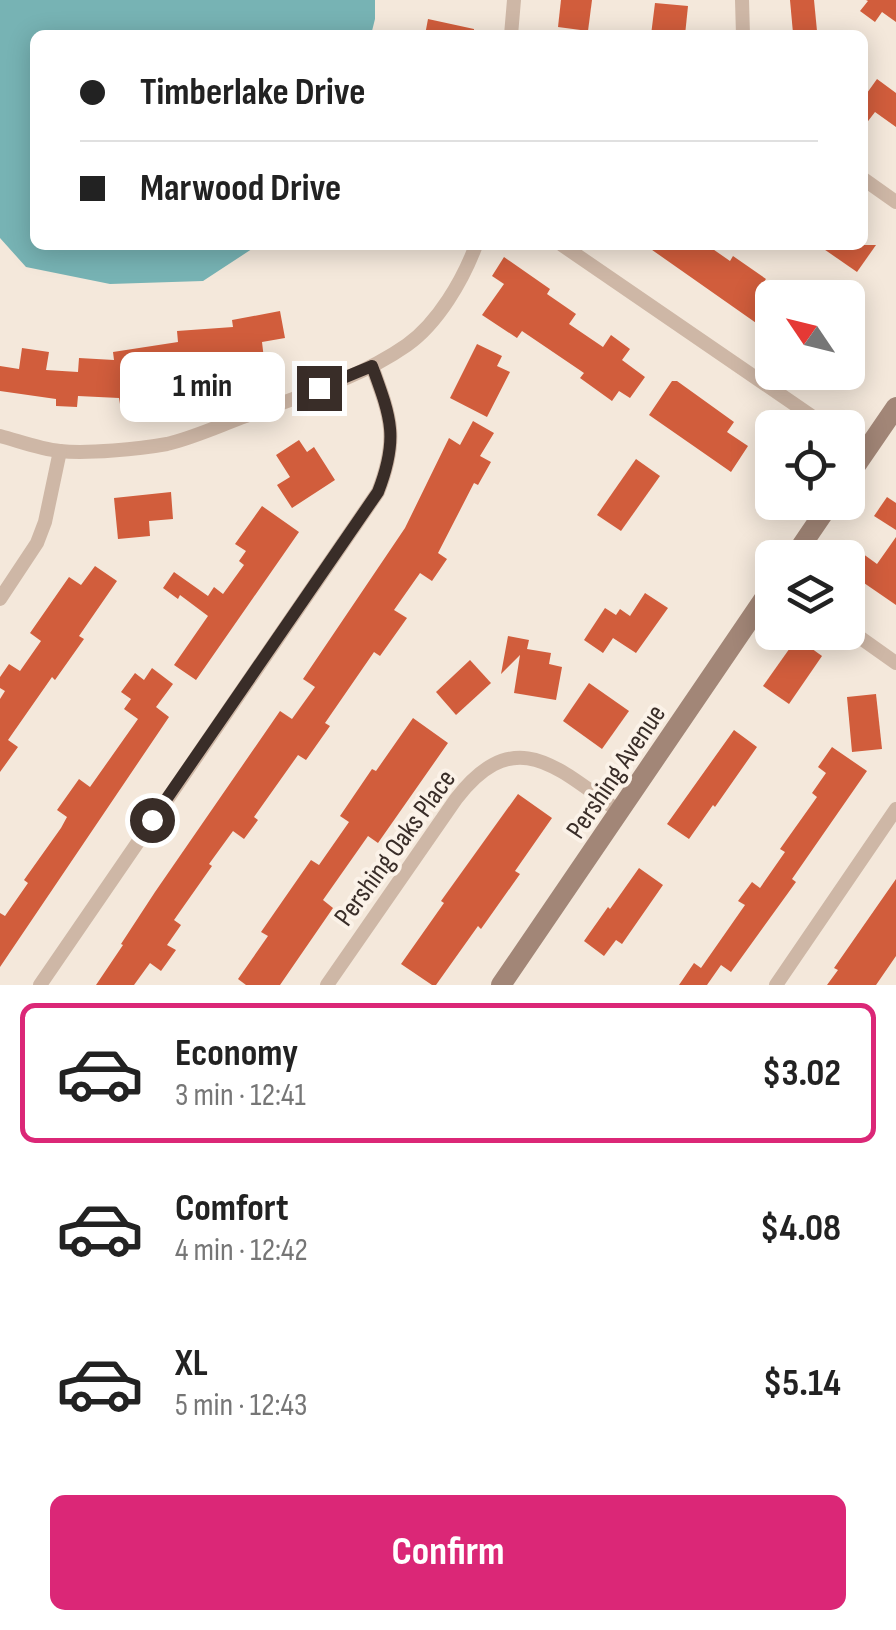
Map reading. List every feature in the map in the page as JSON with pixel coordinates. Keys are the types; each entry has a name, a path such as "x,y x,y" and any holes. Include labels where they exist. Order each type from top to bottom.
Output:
{"street":[{"path":"511,30 514,0"},
{"path":"742,0 743,30"},
{"path":"868,182 896,202"},
{"path":"0,436 60,451 124,449 169,443 293,398 372,366 409,344 427,327 456,286 474,250"},
{"path":"569,250 802,410"},
{"path":"40,985 378,492 392,442 390,414 372,366"},
{"path":"865,437 896,406"},
{"path":"0,599 37,543 60,451"},
{"name":"Pershing Avenue","path":"502,985 755,612"},
{"path":"865,641 896,663"},
{"name":"Pershing Oaks Place","path":"327,985 456,798 488,766 508,758 529,757 553,766 620,812"},
{"path":"776,985 896,810"}],"water":[{"path":"0,0 375,0 372,30 30,30 30,250 250,250 203,281 110,284 26,267 0,238"}],"building":[{"path":"561,0 592,0 588,30 558,27"},
{"path":"790,0 814,0 817,30 793,30"},
{"path":"866,0 896,0 896,22 882,12 875,22 860,11"},
{"path":"655,3 688,6 686,30 652,30"},
{"path":"428,19 474,29 474,30 426,30"},
{"path":"877,79 896,93 896,127 875,112 868,121 868,92"},
{"path":"868,245 876,245 857,272 825,250 868,250"},
{"path":"652,250 714,250 730,261 733,256 766,279 755,280 755,322"},
{"path":"504,257 550,289 547,294 576,314 569,324 603,347 611,335 630,349 622,360 645,377 630,398 619,391 612,401 580,378 584,373 522,331 517,338 482,315 504,284 492,276"},
{"path":"280,311 285,338 262,342 264,359 212,370 213,381 142,387 144,401 120,404 119,398 78,396 77,407 56,406 56,399 0,391 0,366 19,369 22,348 49,352 46,370 78,372 79,358 114,360 113,352 178,342 177,331 233,327 232,320"},
{"path":"477,344 502,356 497,366 510,372 487,417 450,398"},
{"path":"672,381 734,422 727,432 748,446 731,472 649,415"},
{"path":"473,421 494,433 480,456 491,462 478,485 474,483 438,553 447,559 432,581 420,573 394,610 407,618 380,656 374,652 325,723 330,726 306,760 298,755 254,817 258,820 244,839 233,831 209,864 212,866 174,920 181,925 167,945 176,950 161,971 150,963 134,985 96,985 280,711 292,719 315,687 303,679 405,528 449,438 460,445"},
{"path":"299,440 307,452 314,447 335,480 292,508 277,485 290,477 276,455"},
{"path":"636,459 660,476 621,531 597,515"},
{"path":"171,492 173,519 149,521 150,536 118,539 114,498"},
{"path":"887,497 896,503 896,530 874,516"},
{"path":"262,506 299,532 196,680 174,665 208,616 180,595 178,599 163,588 174,572 208,596 214,587 223,594 244,565 239,561 246,551 235,544"},
{"path":"896,537 896,605 865,584 865,555 877,564"},
{"path":"95,566 117,581 79,636 84,639 8,740 18,747 0,772 0,699 5,691 0,688 0,677 9,664 20,671 41,641 30,633 69,577 81,585"},
{"path":"645,593 668,608 636,653 613,638 603,653 584,640 605,608 616,615 620,609 630,616"},
{"path":"508,636 529,640 527,649 551,653 549,664 562,667 556,700 514,693 520,655 501,674"},
{"path":"788,650 814,650 822,656 789,704 763,686"},
{"path":"470,660 491,683 456,715 436,692"},
{"path":"152,668 173,684 156,707 169,717 0,967 0,913 5,916 28,883 24,880 61,828 67,817 57,810 79,779 90,787 138,719 124,709 131,699 121,692 135,673 144,680"},
{"path":"589,683 629,711 602,749 563,721"},
{"path":"876,694 882,749 852,752 847,697"},
{"path":"413,718 448,743 378,843 368,836 323,900 333,908 280,985 246,985 238,979 268,936 261,932 311,860 319,865 349,822 340,816"},
{"path":"734,730 757,747 689,839 667,824"},
{"path":"832,747 867,771 792,879 796,882 731,972 721,965 707,985 679,985 694,963 701,968 745,905 738,901 752,882 760,888 785,852 780,849 817,797 812,793 826,773 818,767"},
{"path":"518,794 552,818 515,871 520,874 481,929 478,926 436,985 432,985 401,964"},
{"path":"639,868 663,885 622,944 616,940 604,956 584,941"},
{"path":"896,879 896,956 876,985 827,985 838,970 834,968"}],"route":[{"path":"152,820 378,492 392,442 390,414 372,366 319,388"}]}
